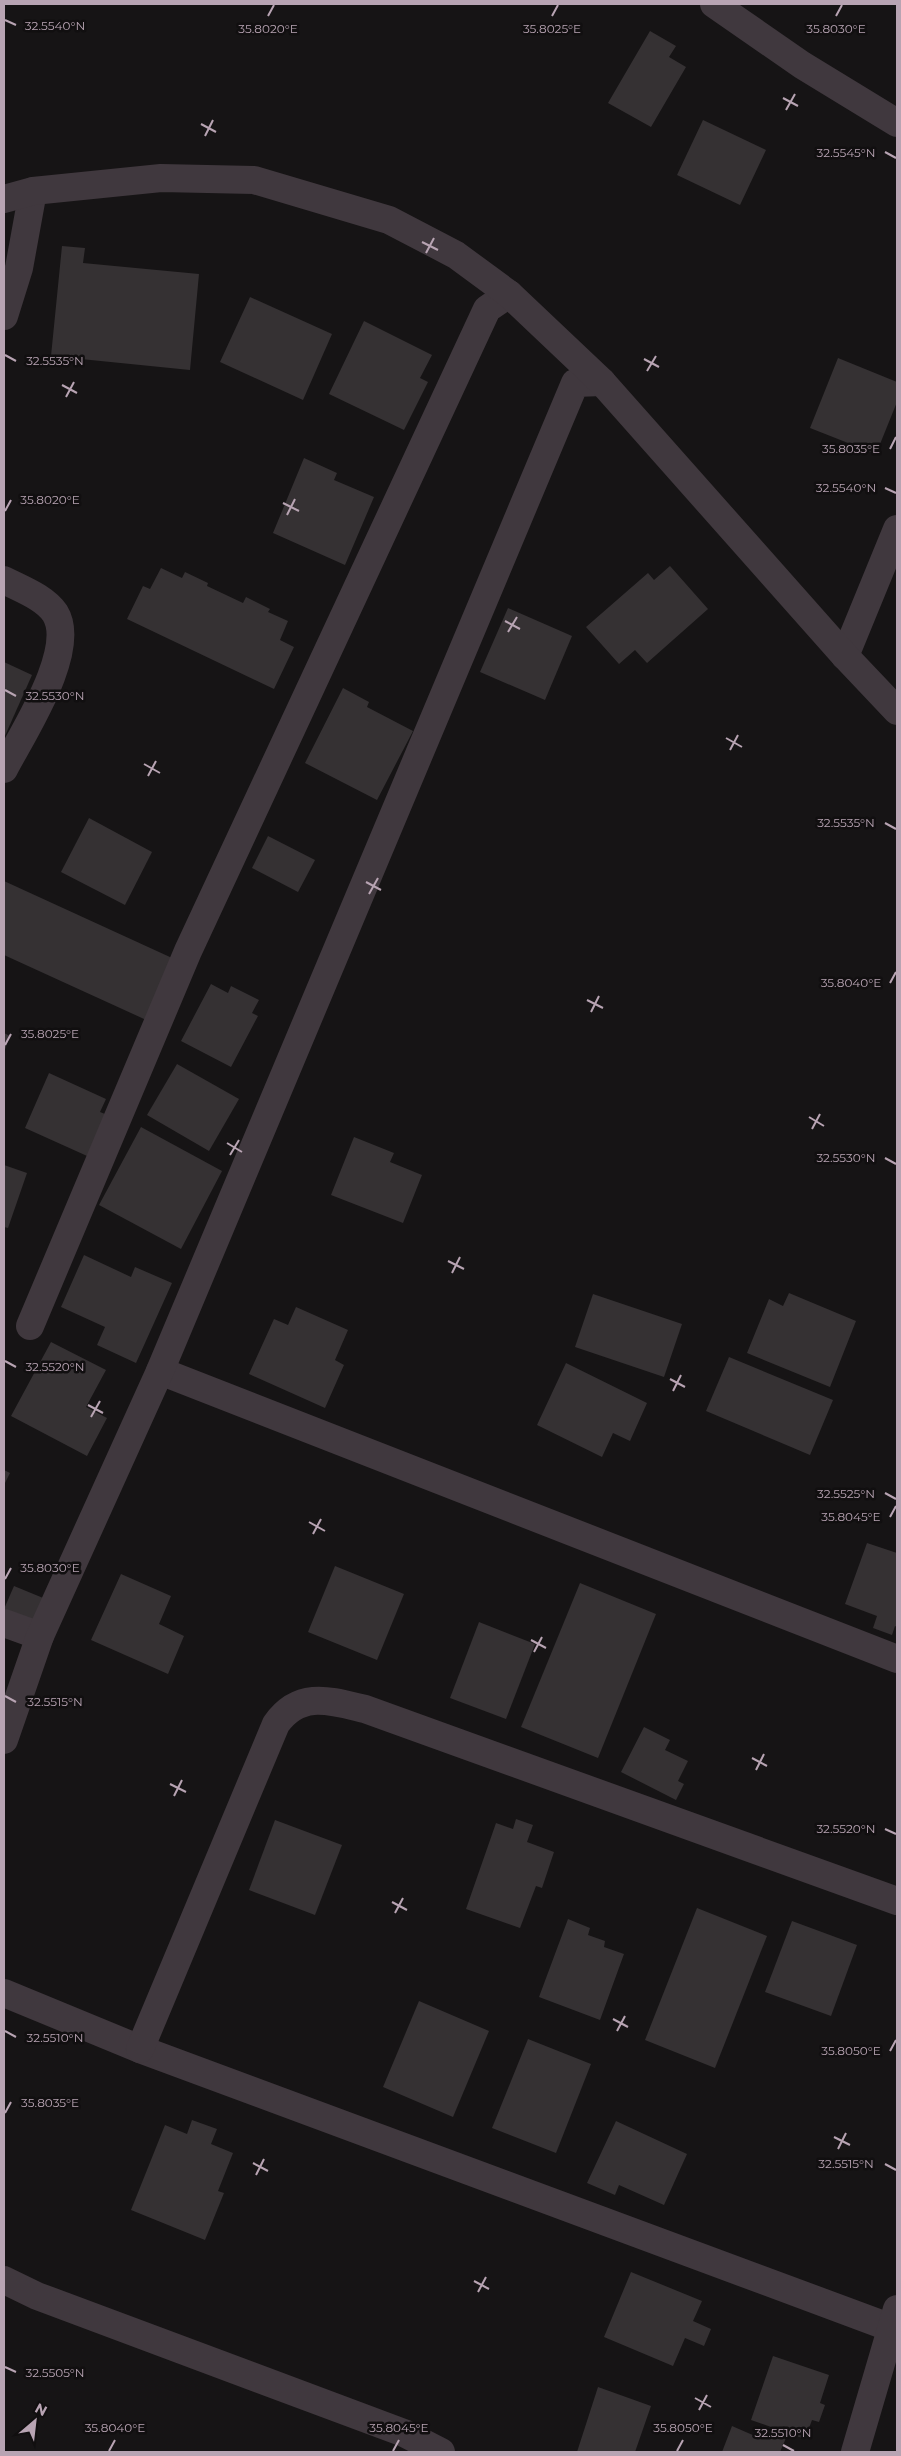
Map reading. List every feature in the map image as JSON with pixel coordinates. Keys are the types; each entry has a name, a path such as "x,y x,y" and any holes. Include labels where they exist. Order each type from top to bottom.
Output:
{"street":[{"path":"714,4 802,65 897,123"},
{"path":"4,199 33,191 161,178 254,180 389,220 456,255 509,294 602,382 845,656 897,710"},
{"path":"4,316 19,268 33,191"},
{"path":"30,1326 188,951 487,309 509,294"},
{"path":"4,1740 40,1636 160,1371 575,383 602,382"},
{"path":"845,656 897,529"},
{"path":"4,580 41,600 54,612 60,625 61,645 54,672 4,769"},
{"path":"160,1371 897,1660"},
{"path":"4,1623 40,1636"},
{"path":"140,2049 276,1724 285,1711 301,1701 332,1701 366,1709 897,1901"},
{"path":"4,1992 140,2049 895,2322 855,2452"},
{"path":"4,2280 37,2296 404,2433 441,2452"}],"building":[{"path":"650,31 676,46 669,57 686,67 651,127 608,103"},
{"path":"703,120 766,150 740,205 677,175"},
{"path":"62,246 85,248 83,263 199,274 190,370 51,356"},
{"path":"250,297 332,334 303,400 220,362"},
{"path":"364,321 432,355 420,378 428,382 404,430 329,394"},
{"path":"838,358 897,382 897,402 876,454 810,428"},
{"path":"304,458 337,473 334,480 374,497 345,565 273,533"},
{"path":"670,566 708,609 647,663 635,650 619,664 586,627 648,573 654,580"},
{"path":"161,568 182,578 185,572 208,583 207,586 243,603 246,597 270,609 268,612 288,621 280,640 294,647 274,689 127,619 143,586 150,589"},
{"path":"508,608 572,636 545,700 480,672"},
{"path":"4,662 32,675 4,738"},
{"path":"343,688 369,702 367,707 413,731 377,800 305,763"},
{"path":"89,818 152,852 125,905 61,872"},
{"path":"268,836 315,860 298,892 252,868"},
{"path":"4,881 183,963 155,1024 4,955"},
{"path":"211,984 228,993 231,986 259,1000 252,1013 258,1016 231,1067 181,1041"},
{"path":"4,1033 10,1036 4,1052"},
{"path":"177,1064 239,1099 209,1151 147,1115"},
{"path":"49,1073 106,1099 100,1112 115,1118 96,1160 25,1128"},
{"path":"141,1127 222,1171 181,1249 99,1205"},
{"path":"354,1137 394,1153 390,1162 422,1175 403,1223 331,1195"},
{"path":"4,1165 27,1173 8,1228 4,1227"},
{"path":"84,1255 131,1277 135,1267 172,1283 136,1363 97,1345 105,1327 61,1307"},
{"path":"789,1293 856,1321 830,1387 747,1353 769,1299 783,1306"},
{"path":"593,1294 682,1324 664,1377 575,1347"},
{"path":"296,1307 348,1330 335,1360 344,1365 325,1408 249,1374 274,1319 288,1325"},
{"path":"51,1342 106,1370 86,1407 107,1418 87,1456 11,1416"},
{"path":"729,1357 833,1400 810,1455 706,1411"},
{"path":"566,1363 647,1403 630,1441 613,1433 602,1457 537,1425"},
{"path":"4,1470 10,1473 4,1485"},
{"path":"867,1543 897,1553 897,1627 895,1626 892,1635 873,1628 877,1616 845,1604"},
{"path":"335,1566 404,1594 377,1660 308,1632"},
{"path":"121,1574 171,1596 159,1624 184,1636 168,1674 91,1640"},
{"path":"580,1583 656,1614 598,1758 521,1727"},
{"path":"14,1586 48,1600 39,1623 4,1609"},
{"path":"479,1622 535,1644 506,1719 450,1698"},
{"path":"644,1727 670,1740 665,1750 688,1761 678,1781 684,1784 676,1800 621,1772"},
{"path":"516,1819 533,1825 527,1842 554,1852 542,1888 536,1886 520,1928 466,1909 496,1823 513,1829"},
{"path":"275,1820 342,1845 315,1915 249,1890"},
{"path":"697,1908 767,1936 715,2068 645,2040"},
{"path":"568,1919 590,1928 588,1935 605,1941 604,1947 624,1954 600,2020 539,1997"},
{"path":"792,1921 857,1945 831,2016 765,1992"},
{"path":"419,2001 489,2031 453,2117 383,2087"},
{"path":"528,2039 591,2064 556,2153 492,2128"},
{"path":"192,2120 217,2129 211,2144 233,2153 218,2191 224,2193 205,2240 131,2210 165,2125 187,2134"},
{"path":"616,2121 687,2154 664,2205 619,2185 615,2195 587,2183"},
{"path":"631,2272 702,2301 693,2321 711,2329 704,2346 685,2338 673,2366 604,2337"},
{"path":"773,2356 829,2375 820,2403 825,2405 819,2422 812,2420 805,2439 751,2420"},
{"path":"598,2387 651,2406 635,2452 577,2452"},
{"path":"732,2426 755,2436 759,2427 786,2438 780,2452 722,2452"}]}
